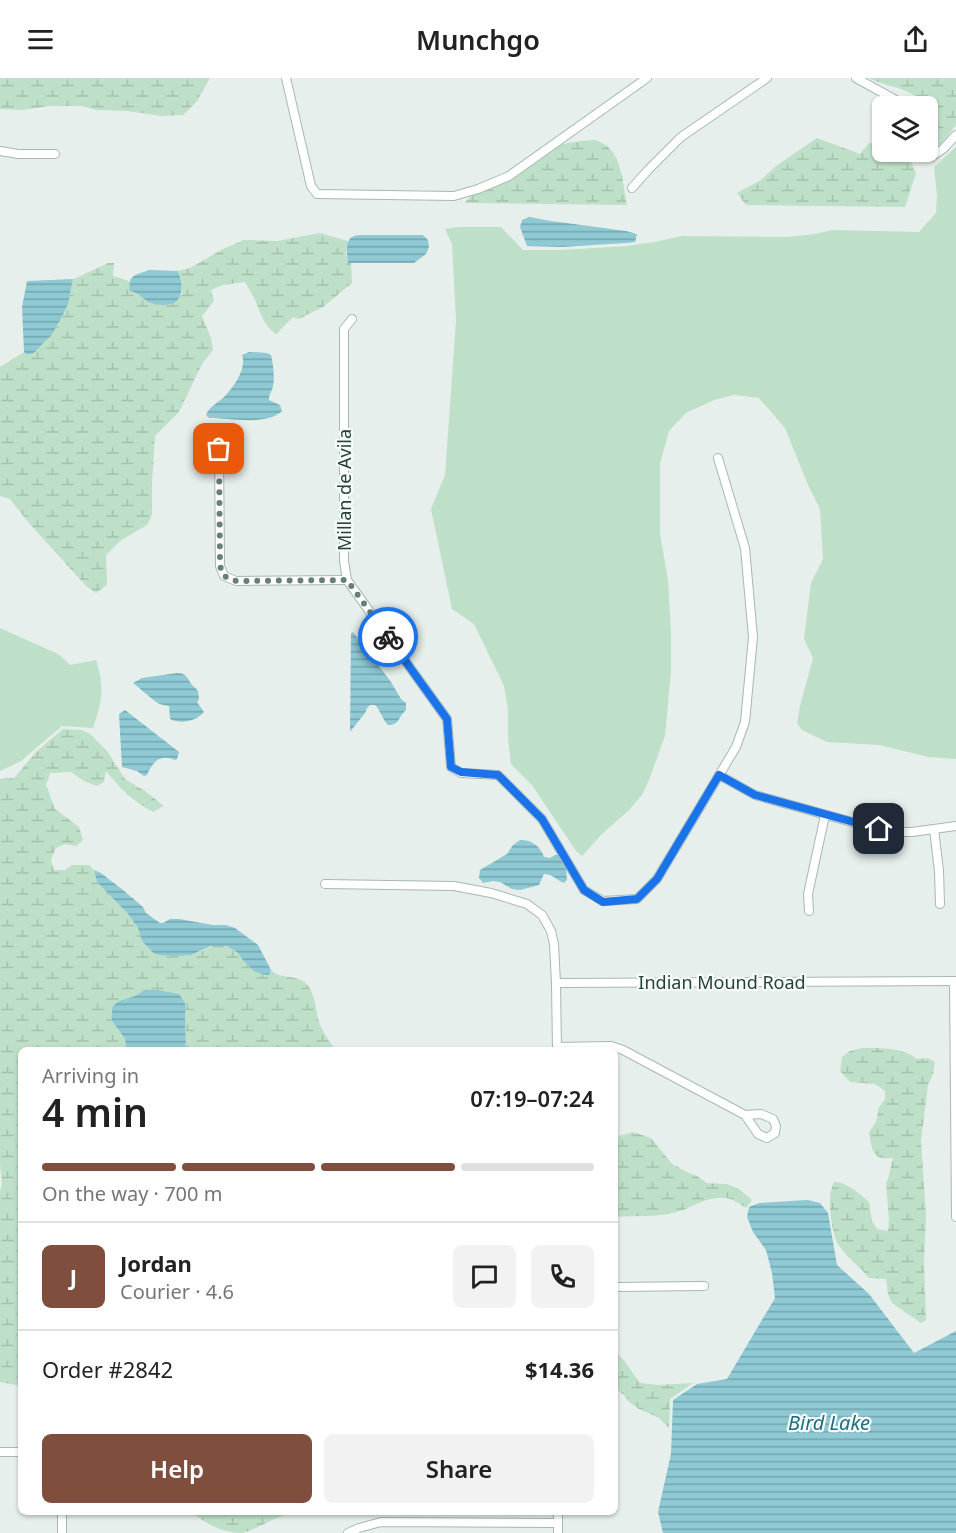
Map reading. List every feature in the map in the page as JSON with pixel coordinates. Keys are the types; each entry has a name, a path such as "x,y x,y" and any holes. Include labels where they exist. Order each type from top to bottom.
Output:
{"street":[{"path":"286,78 311,186 317,194 454,196 508,176 647,78"},
{"path":"632,189 681,137 767,78"},
{"path":"856,78 887,96"},
{"path":"938,152 956,135"},
{"path":"0,151 18,154 54,154"},
{"name":"Millan de Avila","path":"347,580 344,329 352,319"},
{"path":"210,439 219,449 220,566 224,576 236,581 347,580 447,719 451,767 461,772 498,775 542,819 584,890 603,902 637,899 657,879 736,747 745,722 753,637 745,548 718,458"},
{"path":"719,775 755,795 888,832 912,832 956,826"},
{"path":"809,911 808,894 825,815"},
{"path":"934,829 940,904"},
{"path":"325,884 454,886 491,893 527,904 542,915 551,931 554,944 556,1047"},
{"path":"955,981 956,1218"},
{"name":"Indian Mound Road","path":"556,982 955,981"},
{"path":"584,1047 614,1047"},
{"path":"618,1049 745,1114"},
{"path":"618,1287 704,1286"},
{"path":"0,1452 18,1452"},
{"path":"62,1515 62,1533"},
{"path":"558,1515 558,1533"},
{"path":"348,1533 381,1522 558,1523"}],"green space":[{"path":"0,78 210,78 197,101 183,115 161,116 127,111 97,110 82,106 0,109"},
{"path":"869,78 956,78 956,125 938,145 938,96 914,96"},
{"path":"817,138 860,154 869,143 872,143 872,162 911,162 916,173 905,207 746,205 737,193 761,180 776,166"},
{"path":"594,140 604,144 616,157 620,166 627,205 464,203 470,197 562,144"},
{"path":"956,147 956,759 929,757 879,745 827,742 802,730 797,723 813,658 804,639 811,583 823,559 820,509 785,428 759,398 734,395 714,400 686,413 669,431 660,464 660,534 668,580 671,631 671,672 665,736 642,795 582,856 576,851 532,785 511,764 508,709 504,686 474,624 452,609 431,509 445,475 456,320 452,244 445,229 501,227 523,250 626,246 682,236 788,237 833,230 919,232 936,213 934,167"},
{"path":"320,233 348,241 346,254 348,263 351,263 352,283 323,307 299,319 293,317 276,334 265,323 245,282 223,285 211,290 214,301 202,316 213,350 202,364 179,412 155,436 150,520 147,525 120,541 106,555 107,585 96,593 86,586 10,499 0,496 0,367 24,352 26,354 54,331 64,314 73,279 108,263 114,263 113,276 129,281 130,288 147,301 170,305 182,294 181,277 178,271 190,268 223,249 244,240 277,241"},
{"path":"0,628 60,655 70,665 96,660 101,687 99,710 93,728 62,726 21,761 0,771"},
{"path":"63,729 82,730 90,734 107,751 125,779 164,806 153,812 138,803 106,771 104,782 97,786 71,772 50,773 46,785 55,809 79,827 83,840 76,846 65,844 56,848 51,860 54,870 65,870 72,865 89,865 94,870 97,882 128,914 138,928 142,941 152,952 189,955 224,945 235,951 257,972 270,974 271,970 278,975 303,981 313,995 318,1019 334,1047 186,1047 185,1003 178,994 144,990 135,996 119,1001 112,1021 125,1039 126,1047 18,1047 18,1385 0,1382 0,1192 2,1183 0,1165 0,779 14,778 36,752"},
{"path":"862,1048 898,1050 917,1059 928,1058 935,1062 928,1085 921,1141 926,1216 924,1263 926,1320 921,1323 892,1303 886,1279 869,1278 840,1247 831,1220 830,1203 834,1182 848,1186 869,1202 872,1221 877,1229 888,1231 886,1183 893,1158 881,1158 874,1153 869,1132 876,1122 879,1107 885,1099 885,1091 875,1084 850,1082 840,1071 842,1057 850,1051"},
{"path":"633,1132 651,1138 672,1164 707,1183 727,1184 739,1189 752,1200 746,1208 728,1198 719,1198 672,1213 618,1217 618,1136"},
{"path":"618,1355 640,1383 658,1385 693,1383 670,1399 669,1428 659,1418 629,1402 618,1391"},
{"path":"196,1515 290,1515 242,1533 215,1527"}],"water":[{"path":"529,217 637,234 635,242 626,243 562,247 527,246 520,227 522,220"},
{"path":"356,235 423,235 428,240 429,247 426,254 414,263 348,263 348,242"},
{"path":"149,270 178,271 182,288 176,302 165,305 155,304 130,291 129,285 132,278"},
{"path":"73,279 68,304 51,336 35,352 26,354 24,352 22,307 27,281"},
{"path":"249,352 271,355 274,378 269,400 280,405 282,411 275,416 258,420 209,418 206,415 212,406 226,395 239,376 243,365 242,355"},
{"path":"353,632 406,703 406,710 395,724 388,725 375,705 370,705 350,732 351,633"},
{"path":"177,673 185,675 198,691 197,702 204,712 192,720 183,722 170,719 169,706 156,702 133,683 142,678"},
{"path":"125,710 179,752 177,759 161,758 144,776 137,771 122,767 119,714"},
{"path":"520,840 535,844 544,857 559,855 566,867 567,880 564,883 544,874 539,885 520,890 512,889 500,882 483,883 479,878 480,870 507,854"},
{"path":"94,870 123,890 143,907 146,913 160,923 170,919 179,919 235,928 258,945 271,970 270,974 255,972 238,953 227,946 211,946 191,955 158,955 152,952 142,941 138,928 128,914 97,882"},
{"path":"144,990 179,994 186,1008 186,1047 126,1047 125,1039 112,1021 112,1010 119,1001 135,996"},
{"name":"Bird Lake","path":"808,1200 820,1203 828,1213 837,1265 869,1294 914,1353 956,1331 956,1533 663,1533 658,1512 671,1454 673,1400 697,1384 727,1379 775,1298 766,1250 753,1232 747,1217 749,1207 759,1203"}],"way so far":[{"path":"219,449 220,566 224,576 236,581 347,580 388,637"}],"route":[{"path":"388,637 447,719 451,767 461,772 498,775 542,819 584,890 603,902 637,899 657,879 719,775 755,795 879,829"}]}
